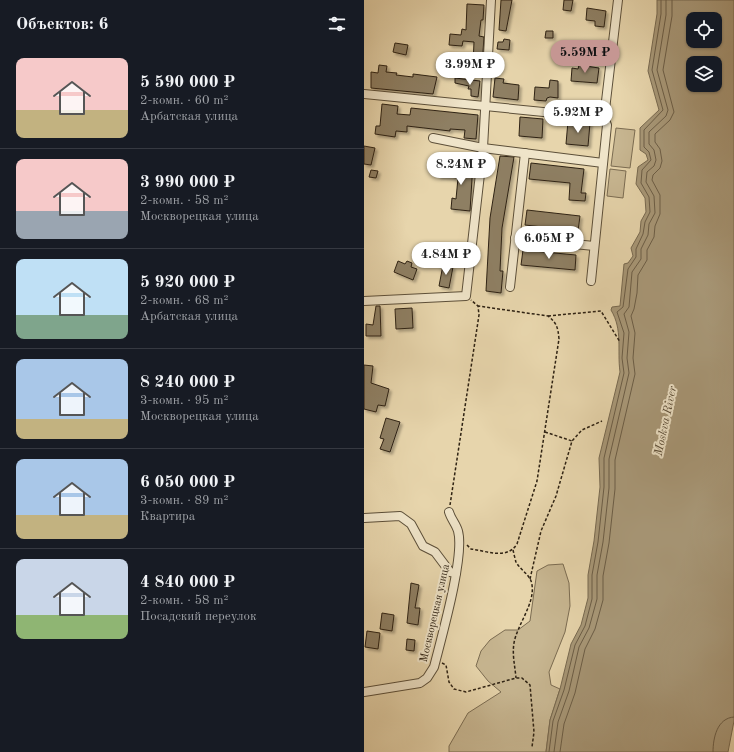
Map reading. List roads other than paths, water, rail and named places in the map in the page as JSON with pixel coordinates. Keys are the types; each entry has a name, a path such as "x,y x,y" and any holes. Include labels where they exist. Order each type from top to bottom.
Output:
{"street":[{"path":"364,301 466,296 483,148 491,0"},
{"path":"591,281 607,125 604,118 618,0"},
{"path":"364,94 604,118"},
{"path":"433,138 483,148 582,157 603,163"},
{"path":"510,287 525,153"},
{"path":"515,238 594,246"},
{"name":"Москворецкая улица","path":"364,692 420,683 427,678 434,667 456,573 458,531 449,512"},
{"path":"364,518 400,516 411,524 423,546 435,552 450,572 456,573"}],"water":[{"name":"Moskva River","path":"657,0 734,0 734,721 728,752 546,752 550,720 560,689 571,644 581,625 588,598 588,575 594,541 600,487 599,458 620,372 617,325 611,310 612,307 620,306 624,264 628,263 633,256 631,248 640,232 641,221 646,212 645,198 636,184 638,167 648,160 646,154 640,150 640,128 659,110 648,71 657,14"}]}
